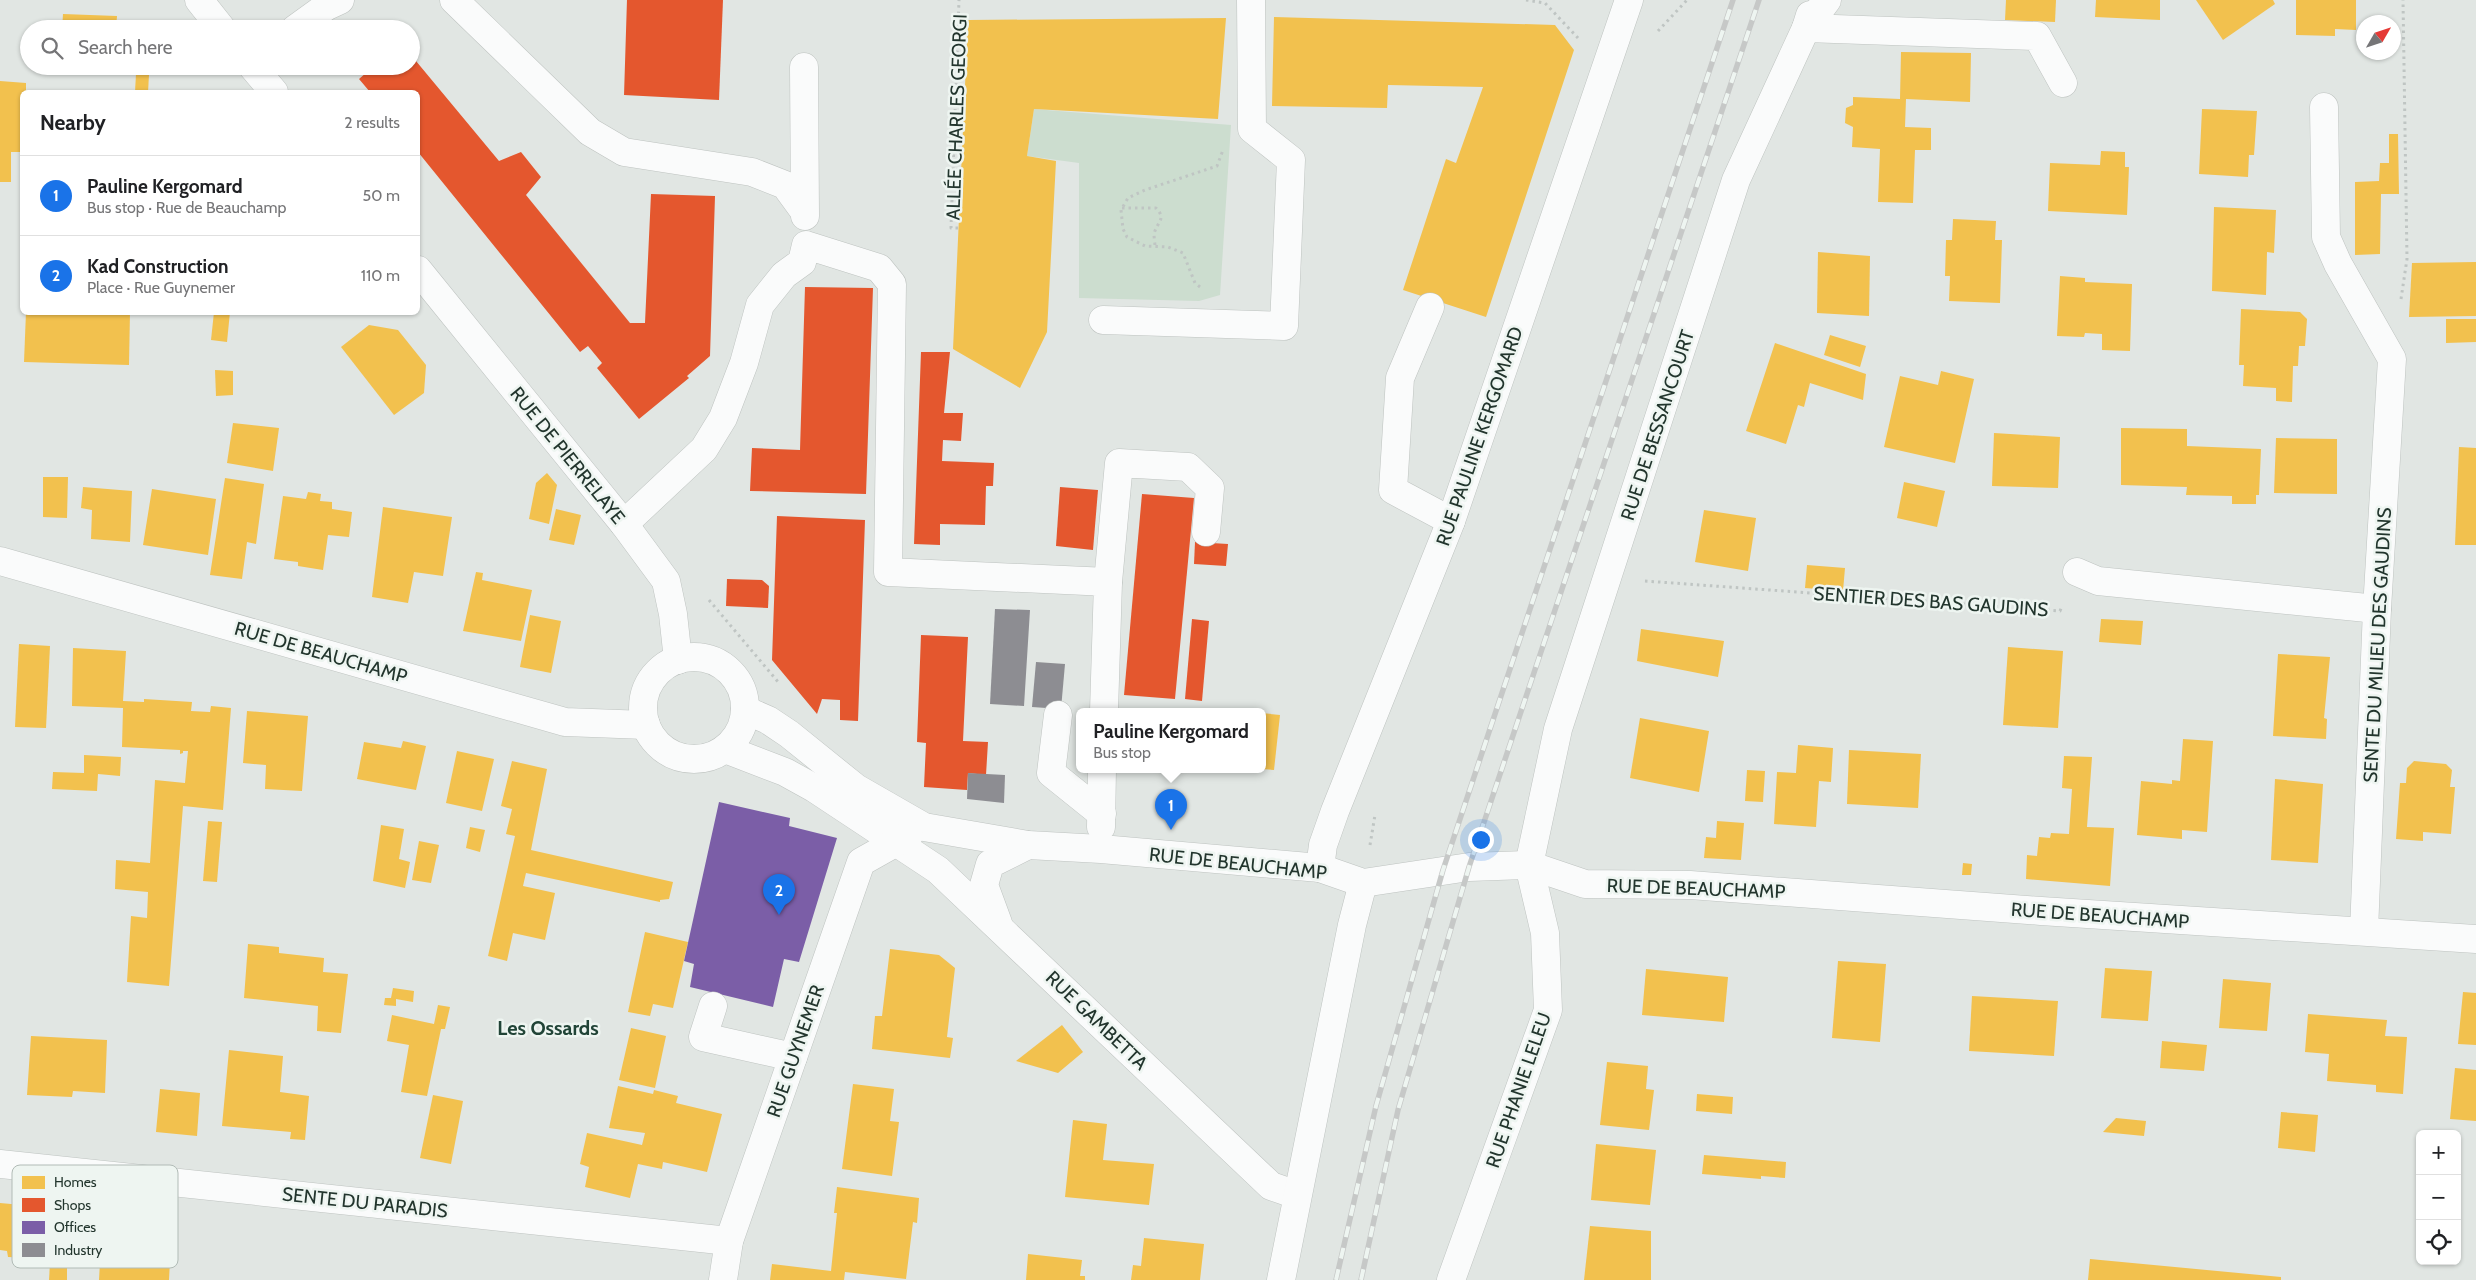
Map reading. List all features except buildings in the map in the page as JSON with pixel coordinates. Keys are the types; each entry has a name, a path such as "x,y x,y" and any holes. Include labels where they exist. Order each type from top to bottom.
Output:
{"street":[{"path":"199,0 215,20"},
{"path":"308,20 327,6 340,0"},
{"path":"454,0 590,132 624,152 752,172 785,185 804,211"},
{"path":"1103,320 1284,326 1291,160 1252,129 1251,0"},
{"name":"RUE PAULINE KERGOMARD","path":"1320,868 1323,845 1335,811 1451,521 1629,0"},
{"path":"1814,0 1806,28 2038,36 2063,83"},
{"name":"RUE DE BESSANCOURT","path":"1529,865 1558,729 1736,180 1806,28 1827,0"},
{"path":"624,524 704,449 726,409 744,363 760,305 784,274 802,262 806,245 804,211 804,67"},
{"path":"260,75 272,90"},
{"name":"SENTE DU MILIEU DES GAUDINS","path":"2324,108 2326,237 2338,264 2392,359 2377,609 2364,931"},
{"path":"806,245 879,268 892,284 888,572 1108,582"},
{"name":"RUE DE PIERRELAYE","path":"420,272 624,524 666,581 673,614 678,660"},
{"path":"1430,307 1400,378 1393,490 1451,521"},
{"path":"1104,708 1108,582 1119,462 1188,468 1210,488 1206,532"},
{"name":"RUE DE BEAUCHAMP","path":"0,561 565,722 646,725"},
{"path":"2077,572 2098,581 2377,609"},
{"path":"697,658 716,662 732,674 742,691 745,710 741,729 725,749 712,756 692,760 672,755 656,743 646,725 642,706 648,686 660,670 678,660 697,658"},
{"name":"RUE DE BEAUCHAMP","path":"745,710 768,720 789,734 856,788 924,827 1028,845 1101,849 1320,868 1363,883 1469,867 1529,865 1585,884 1690,885 2040,911 2476,939"},
{"path":"1058,715 1051,773 1102,814"},
{"path":"725,749 786,772 897,842 924,827"},
{"path":"1101,849 1102,773"},
{"name":"RUE GAMBETTA","path":"897,842 938,870 999,926 1271,1186 1297,1195"},
{"name":"RUE GUYNEMER","path":"723,1280 729,1241 861,862 897,842"},
{"path":"999,926 984,885 990,864 1028,845"},
{"name":"RUE PHANIE LELEU","path":"1451,1280 1548,1010 1545,933 1529,865"},
{"path":"1281,1280 1352,925 1363,883"},
{"path":"713,1006 703,1037 793,1058"},
{"name":"SENTE DU PARADIS","path":"178,1183 729,1241"}],"path":[{"name":"ALLÉE CHARLES GEORGI","path":"958,228 950,228 959,0"},
{"path":"2400,303 2406,260 2404,0"},
{"path":"1209,324 1214,299 1196,283 1183,253 1168,247 1145,246 1127,237 1121,210 1128,198 1145,190 1217,166 1231,129 1252,129"},
{"path":"1122,208 1156,208 1161,213 1162,218 1154,233 1155,247"},
{"name":"SENTIER DES BAS GAUDINS","path":"1607,578 2060,611 2077,572"}],"green space":[{"path":"1034,109 1231,125 1220,295 1199,301 1079,298 1079,163 1027,156"}],"railway":[{"path":"1336,1280 1376,1106 1443,870 1733,0"},
{"path":"1361,1280 1398,1110 1469,867 1759,0"}],"place":[{"name":"Pauline Kergomard","path":"1171,830"},
{"name":"Kad Construction","path":"779,915"}],"district":[{"name":"Les Ossards","path":"548,1028"}]}
